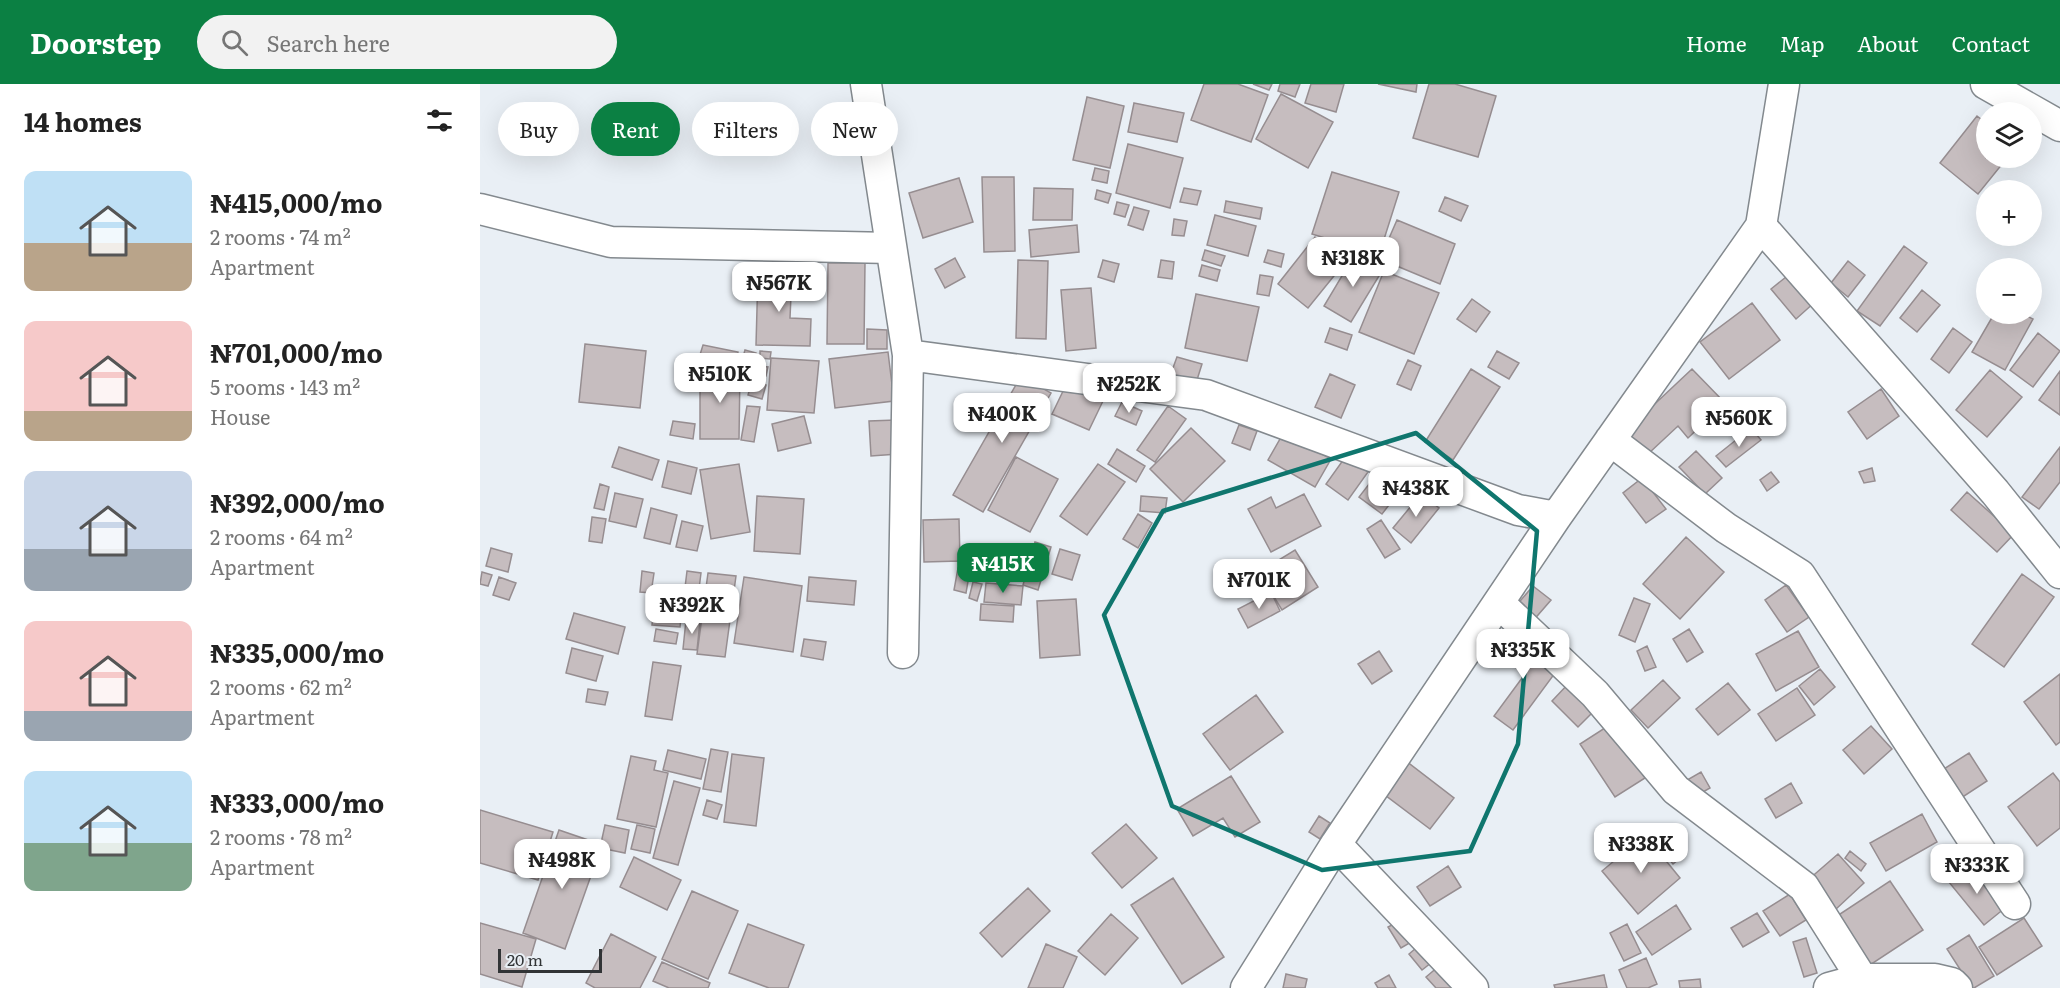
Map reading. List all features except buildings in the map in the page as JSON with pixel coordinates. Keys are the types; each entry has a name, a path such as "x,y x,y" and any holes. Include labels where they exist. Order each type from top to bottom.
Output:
{"street":[{"path":"866,84 908,355 903,653"},
{"path":"1255,983 1336,844 1556,517 1761,226 1784,84"},
{"path":"1986,84 2060,126"},
{"path":"480,209 611,242 891,248"},
{"path":"1761,226 1995,492 2060,573"},
{"path":"908,355 1206,395 1518,510 1556,517"},
{"path":"1610,440 1726,528 1800,575 2015,904"},
{"path":"1499,603 1595,694 1676,790 1804,887 1862,980"},
{"path":"1336,844 1473,988"},
{"path":"1829,988 1862,980 1935,979 1952,983 1957,988"}],"highlighted area":[{"path":"1416,433 1537,531 1518,744 1470,851 1322,870 1172,806 1104,615 1163,511"}]}
